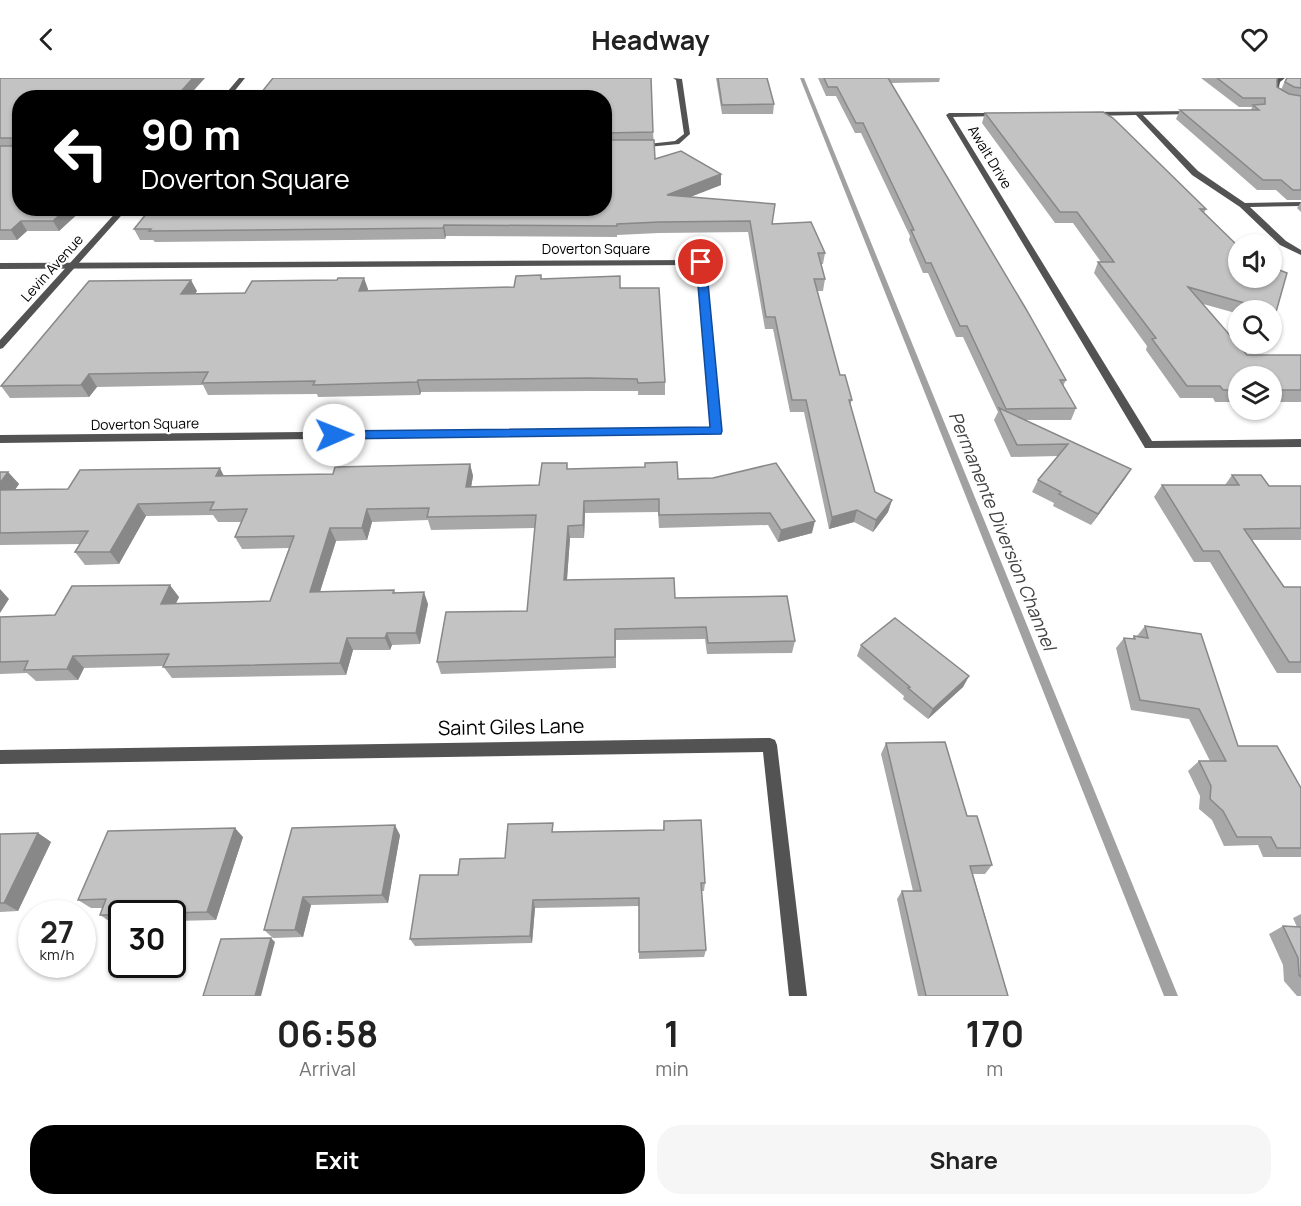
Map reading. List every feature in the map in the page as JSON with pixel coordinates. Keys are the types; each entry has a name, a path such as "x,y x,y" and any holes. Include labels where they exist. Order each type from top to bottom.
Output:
{"street":[{"path":"232,90 242,78"},
{"path":"628,147 677,143 687,134 679,80 676,78"},
{"path":"1282,78 1277,81 1275,93 1286,100 1301,102"},
{"path":"1079,114 1197,112"},
{"path":"1138,113 1195,173 1243,205 1282,243 1301,252"},
{"name":"Awalt Drive","path":"1008,114 949,115 1149,445 1301,443"},
{"path":"1243,205 1301,204"},
{"name":"Levin Avenue","path":"0,346 118,216"},
{"name":"Doverton Square","path":"0,439 716,431 701,262 73,266"},
{"path":"0,266 73,266"},
{"name":"Saint Giles Lane","path":"0,757 770,745 798,996"}],"building":[{"path":"0,78 193,78 182,90 12,90 12,138 0,138"},
{"path":"273,78 651,78 653,132 612,133 612,90 263,90"},
{"path":"718,78 767,78 774,104 722,105"},
{"path":"824,78 888,78 1026,309 1066,380 1060,380 1076,408 1006,409 967,326 960,326 931,263 926,263 911,230 914,230 863,123 856,123 837,87 828,87"},
{"path":"1217,78 1277,78 1277,87 1289,94 1301,96 1301,190 1293,190 1281,180 1263,180 1180,110 1259,110 1253,105 1265,104 1265,98 1243,98"},
{"path":"1287,78 1301,78 1301,88 1285,82"},
{"path":"1103,112 1113,118 1206,209 1200,209 1228,236 1228,288 1282,288 1282,271 1287,273 1279,300 1234,300 1188,287 1228,333 1228,354 1301,355 1301,390 1282,390 1282,366 1228,366 1228,390 1223,390 1220,386 1187,386 1152,339 1156,338 1098,262 1114,262 1077,212 1060,212 985,113"},
{"path":"612,140 654,140 655,159 681,151 721,174 667,195 775,204 772,224 811,222 825,253 818,253 825,279 814,279 840,375 845,375 852,400 849,400 875,492 892,500 876,520 857,510 832,517 806,400 792,400 775,317 766,317 750,221 659,222 617,224 617,226 444,225 443,228 149,231 151,229 134,229 145,216 612,216"},
{"path":"0,146 12,146 12,216 58,216 53,221 21,221 11,230 0,230"},
{"path":"541,275 541,279 620,276 620,288 659,288 665,382 638,383 637,379 588,378 418,380 417,382 313,385 315,381 202,383 208,372 89,374 81,385 1,386 89,281 191,280 181,294 245,293 252,281 337,280 338,278 364,278 359,291 514,287 516,276"},
{"path":"999,408 1131,469 1098,514 1059,494 1061,492 1038,480 1068,444 1017,445"},
{"path":"677,462 678,479 713,478 776,463 815,521 781,530 770,513 659,515 659,499 584,501 583,525 568,526 564,580 674,578 675,598 787,596 795,641 708,643 706,627 615,629 615,657 437,662 446,612 527,611 536,515 427,517 429,508 367,509 362,528 330,528 310,592 394,590 393,593 424,592 416,633 387,633 385,638 347,638 340,663 163,667 169,654 73,656 67,669 24,670 28,661 0,662 0,617 55,615 72,586 170,585 161,604 270,601 294,536 235,537 247,509 210,510 214,502 138,504 110,552 75,552 88,531 0,533 0,490 68,489 80,470 220,468 216,476 333,474 335,467 470,464 466,487 539,485 542,463 567,463 567,469 645,467 645,463"},
{"path":"0,472 8,472 0,483"},
{"path":"1232,475 1261,475 1269,486 1301,486 1301,528 1244,529 1284,587 1301,587 1301,662 1289,662 1219,551 1203,551 1162,485 1239,485"},
{"path":"895,618 969,676 933,709 861,645"},
{"path":"1145,626 1201,634 1238,746 1277,746 1301,788 1301,848 1277,848 1271,837 1237,837 1223,811 1210,799 1211,786 1199,761 1226,761 1199,709 1140,700 1124,638 1135,639 1134,636 1148,638"},
{"path":"945,742 967,816 977,816 992,865 970,866 1008,996 926,996 902,891 921,891 886,743"},
{"path":"701,820 705,883 701,883 706,950 639,952 639,898 533,900 530,936 410,939 420,875 458,875 460,859 505,858 508,824 553,823 552,832 664,830 664,821"},
{"path":"395,825 382,895 303,897 295,930 264,930 292,828"},
{"path":"235,828 207,912 186,912 186,900 108,900 108,915 100,915 106,899 78,900 108,831"},
{"path":"38,833 4,903 0,903 0,834"},
{"path":"1283,926 1301,927 1301,977 1298,958"},
{"path":"271,938 255,996 203,996 221,939"}],"waterway":[{"name":"Permanente Diversion Channel","path":"802,78 1171,996"}],"route":[{"path":"334,435 716,431 701,262"}]}
